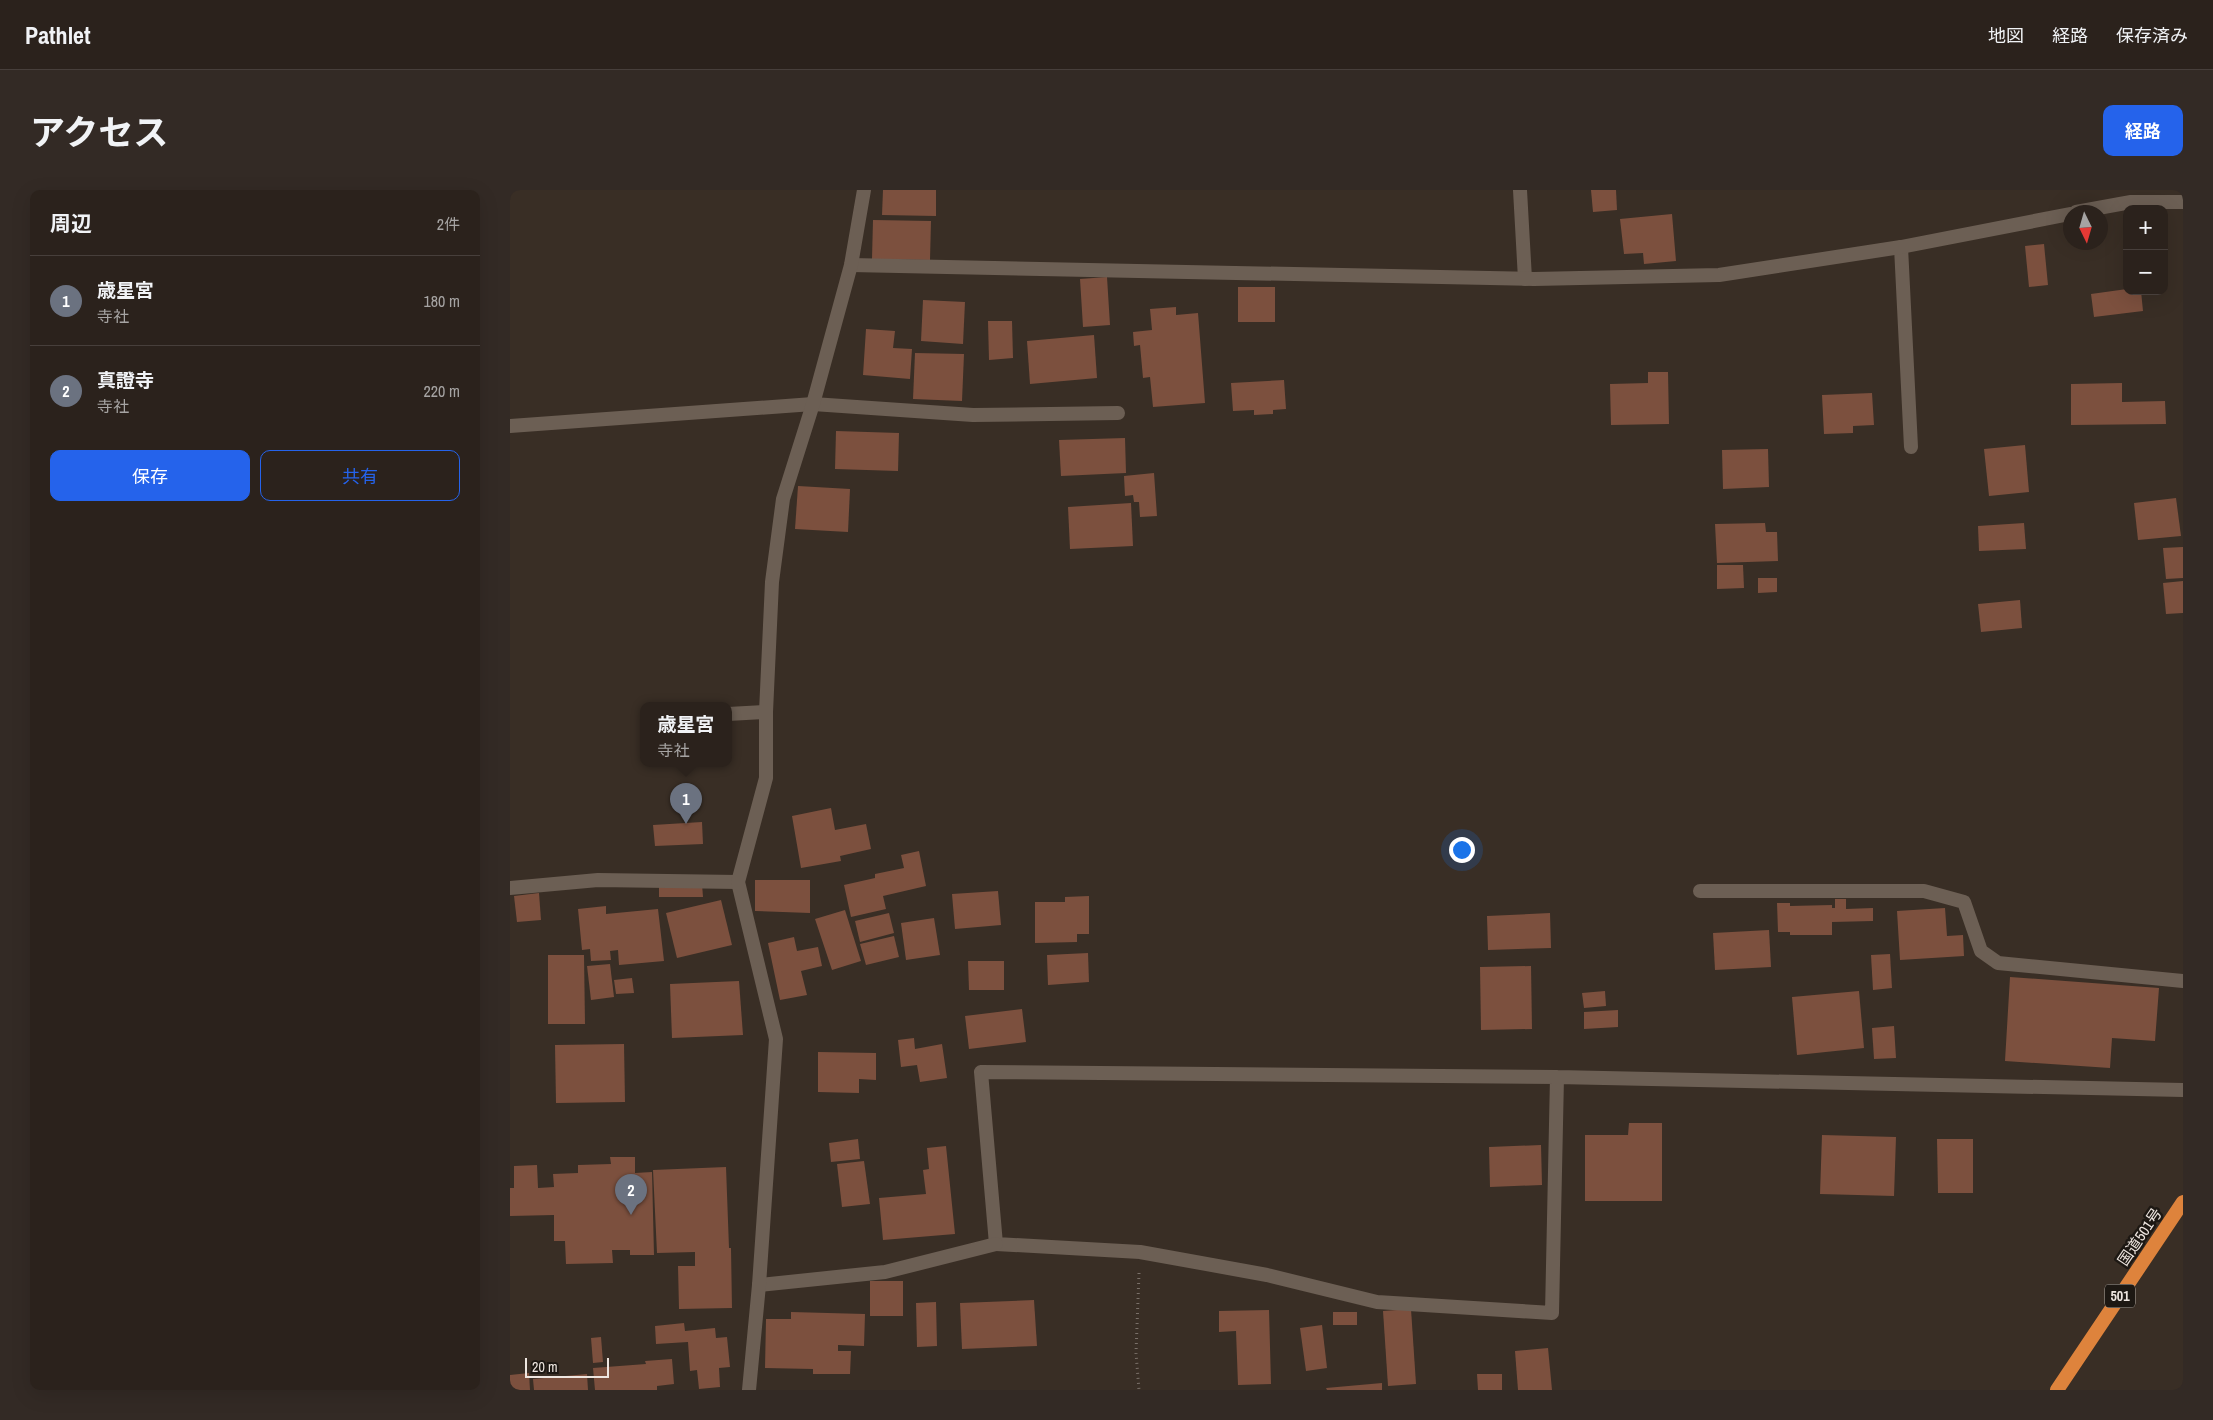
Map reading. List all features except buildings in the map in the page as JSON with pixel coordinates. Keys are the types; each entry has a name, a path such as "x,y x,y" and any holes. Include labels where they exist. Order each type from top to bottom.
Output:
{"highway":[{"name":"国道501号","path":"2057,1390 2183,1202"}],"street":[{"path":"749,1390 759,1285 776,1039 738,882 766,778 766,712 772,582 783,499 813,404 851,266 864,190"},
{"path":"1520,190 1525,279"},
{"path":"2108,206 2131,202 2183,202"},
{"path":"851,266 1525,279 1719,275 1901,247 2063,215"},
{"path":"1901,247 1911,447"},
{"path":"510,426 813,404 973,415 1118,413"},
{"path":"732,714 766,712"},
{"path":"510,888 598,880 738,882"},
{"path":"1700,892 1924,891 1964,902 1981,951 1998,963 2183,982"},
{"path":"996,1244 981,1072 1557,1077 2183,1090"},
{"path":"759,1285 885,1272 996,1244 1140,1252 1267,1274 1377,1302 1552,1313 1557,1077"}],"path":[{"path":"1139,1390 1136,1353 1140,1252"}],"place":[{"name":"歳星宮","path":"686,824"},
{"name":"真證寺","path":"631,1215"}]}
